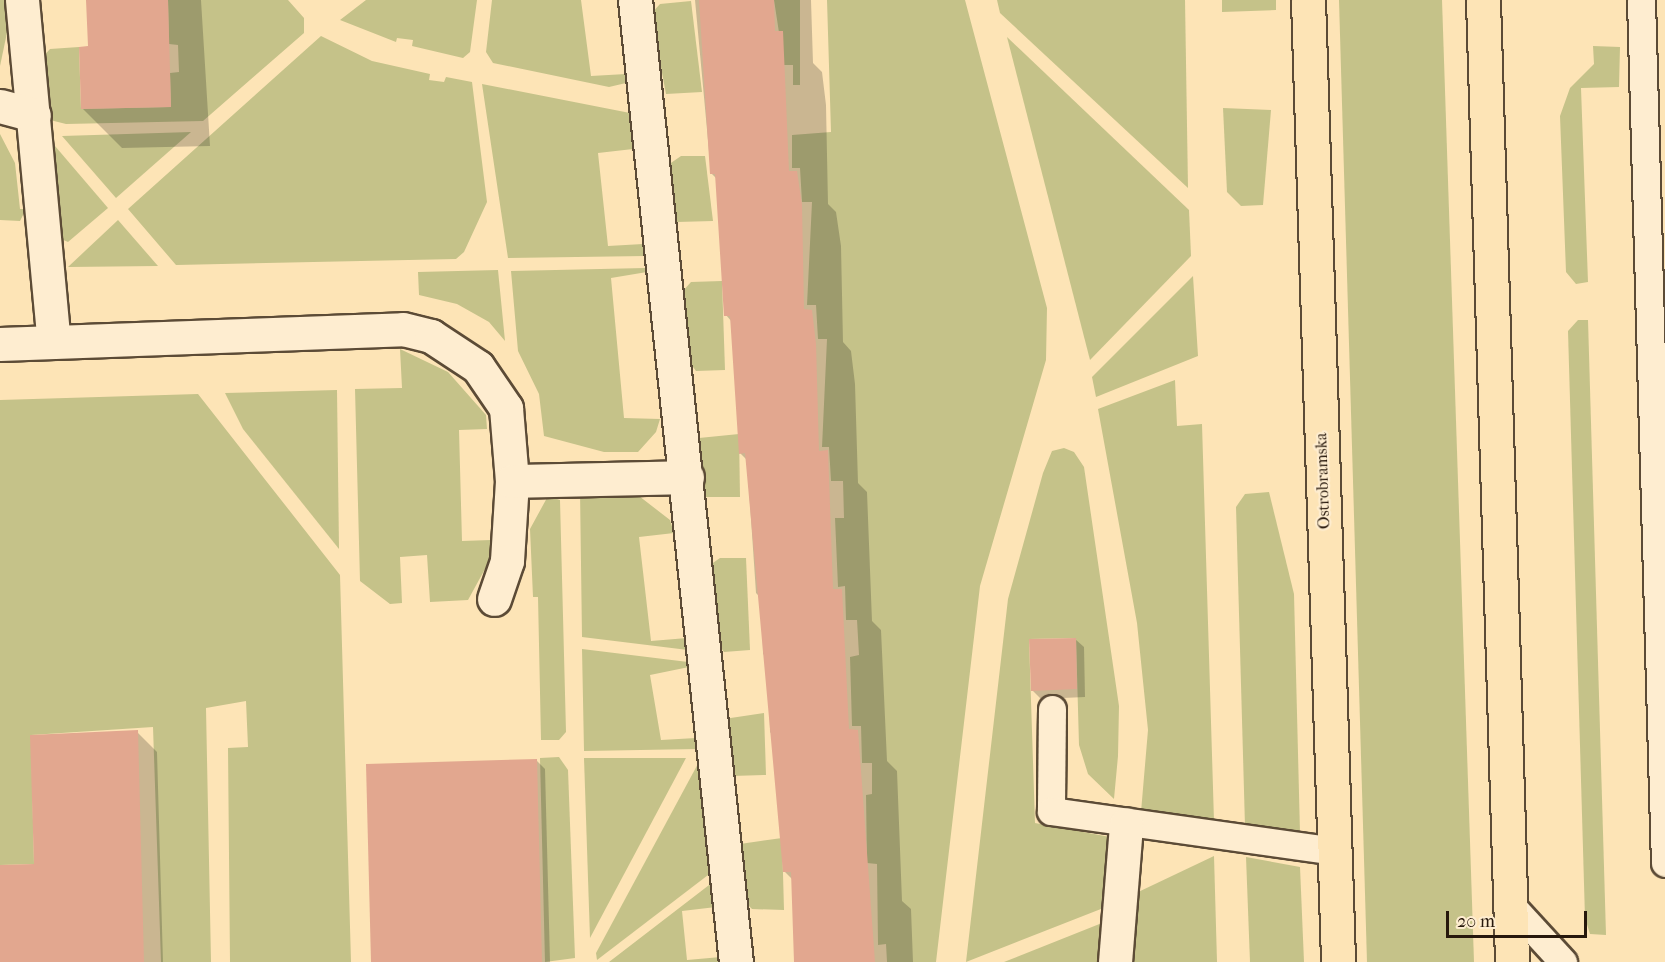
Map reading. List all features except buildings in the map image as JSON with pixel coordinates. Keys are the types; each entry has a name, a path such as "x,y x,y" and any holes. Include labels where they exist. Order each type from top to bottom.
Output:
{"main road":[{"name":"Ostrobramska","path":"1308,0 1338,962"},
{"path":"1483,0 1512,962"}],"street":[{"path":"22,0 54,342"},
{"path":"635,0 687,477 736,962"},
{"path":"0,106 34,115"},
{"path":"0,344 403,329 431,336 478,366 506,408 512,481 507,561 494,599"},
{"path":"512,481 687,477"},
{"path":"1115,962 1126,824"}],"lane":[{"path":"1641,0 1665,863"},
{"path":"1052,709 1052,812 1335,851"},
{"path":"1509,903 1563,962"}],"shaded area":[{"path":"0,0 4,0 8,28 0,66"},
{"path":"168,0 288,0 304,18 304,33 203,121 66,124 50,120 40,60 50,49 79,47 81,109 171,107 170,73 179,72 178,45 169,44"},
{"path":"366,0 477,0 470,52 463,58 412,46 413,40 397,38 396,42 340,20"},
{"path":"492,0 581,0 591,76 626,74 626,83 609,87 493,63 486,52"},
{"path":"774,0 800,0 800,85 793,85 793,65 784,65"},
{"path":"827,0 965,0 1047,308 1046,360 980,586 936,962 887,962 886,944 878,945 877,864 867,863 866,795 872,794 872,763 862,763 861,726 852,726 850,657 859,655 857,620 846,620 845,586 838,587 835,518 844,518 843,481 831,481 829,447 822,447 827,339 818,339 816,305 807,305 812,202 802,202 800,168 792,168 792,135 831,132"},
{"path":"997,0 1185,0 1188,188 1000,13"},
{"path":"1222,0 1276,0 1276,10 1222,12"},
{"path":"1339,0 1442,0 1474,962 1367,962"},
{"path":"691,1 702,92 666,94 651,14 660,4"},
{"path":"321,36 372,61 430,74 429,80 444,82 446,77 472,82 487,202 464,252 456,259 176,265 128,209"},
{"path":"1007,37 1189,210 1191,256 1090,360"},
{"path":"1593,46 1620,47 1619,87 1581,88 1588,282 1576,284 1566,272 1560,116 1570,88 1594,64"},
{"path":"482,84 630,113 633,149 598,153 608,246 643,244 645,256 508,258"},
{"path":"1223,108 1271,110 1263,205 1241,206 1227,192"},
{"path":"191,132 116,198 62,136"},
{"path":"0,134 15,163 20,209 26,209 20,221 0,220"},
{"path":"49,139 108,208 68,242 59,238"},
{"path":"681,156 705,156 713,221 677,222 668,165"},
{"path":"118,220 158,266 68,267"},
{"path":"645,268 647,272 611,278 624,418 660,419 656,432 638,452 604,452 544,436 539,394 518,351 511,271"},
{"path":"498,270 505,341 489,322 457,304 419,295 418,272"},
{"path":"1193,276 1198,356 1096,397 1092,377"},
{"path":"722,281 725,370 696,371 688,360 683,291 691,282"},
{"path":"1578,320 1588,320 1606,935 1590,934 1585,918 1568,331"},
{"path":"400,349 448,372 486,415 487,429 459,430 462,541 491,540 491,558 468,600 430,602 427,555 400,557 402,603 390,604 360,581 355,389 402,388"},
{"path":"1175,380 1177,426 1202,424 1214,821 1141,812 1148,730 1137,623 1098,409"},
{"path":"337,390 339,549 243,429 225,393"},
{"path":"198,394 340,575 351,962 230,962 228,748 248,747 246,701 206,708 211,962 161,962 153,727 31,735 34,864 0,865 0,400"},
{"path":"739,434 740,497 704,497 699,438"},
{"path":"1064,448 1074,452 1084,467 1119,706 1118,756 1114,799 1088,774 1079,745 1076,638 1029,639 1035,823 1110,837 1106,907 966,962 1008,599 1043,473 1052,451"},
{"path":"580,490 639,496 670,520 674,533 639,537 651,641 687,638 688,650 582,637"},
{"path":"1269,492 1294,594 1300,833 1245,826 1236,507 1245,494"},
{"path":"548,496 560,500 566,732 559,740 541,740 538,597 533,597 530,529"},
{"path":"720,558 746,558 750,650 724,652 718,644 710,565"},
{"path":"582,649 688,662 689,667 650,675 661,740 696,738 697,749 584,751"},
{"path":"764,713 766,775 732,776 724,719"},
{"path":"559,757 568,770 575,958 545,962 540,758"},
{"path":"584,758 686,758 590,938"},
{"path":"700,760 712,872 597,960 596,953"},
{"path":"782,838 784,910 752,909 744,901 740,844"},
{"path":"1214,856 1217,962 1128,962 1134,894"},
{"path":"1246,857 1300,867 1304,962 1250,962"},
{"path":"713,882 716,907 682,911 687,960 721,957 721,962 609,962"},
{"path":"1107,921 1103,962 1004,962"}]}
